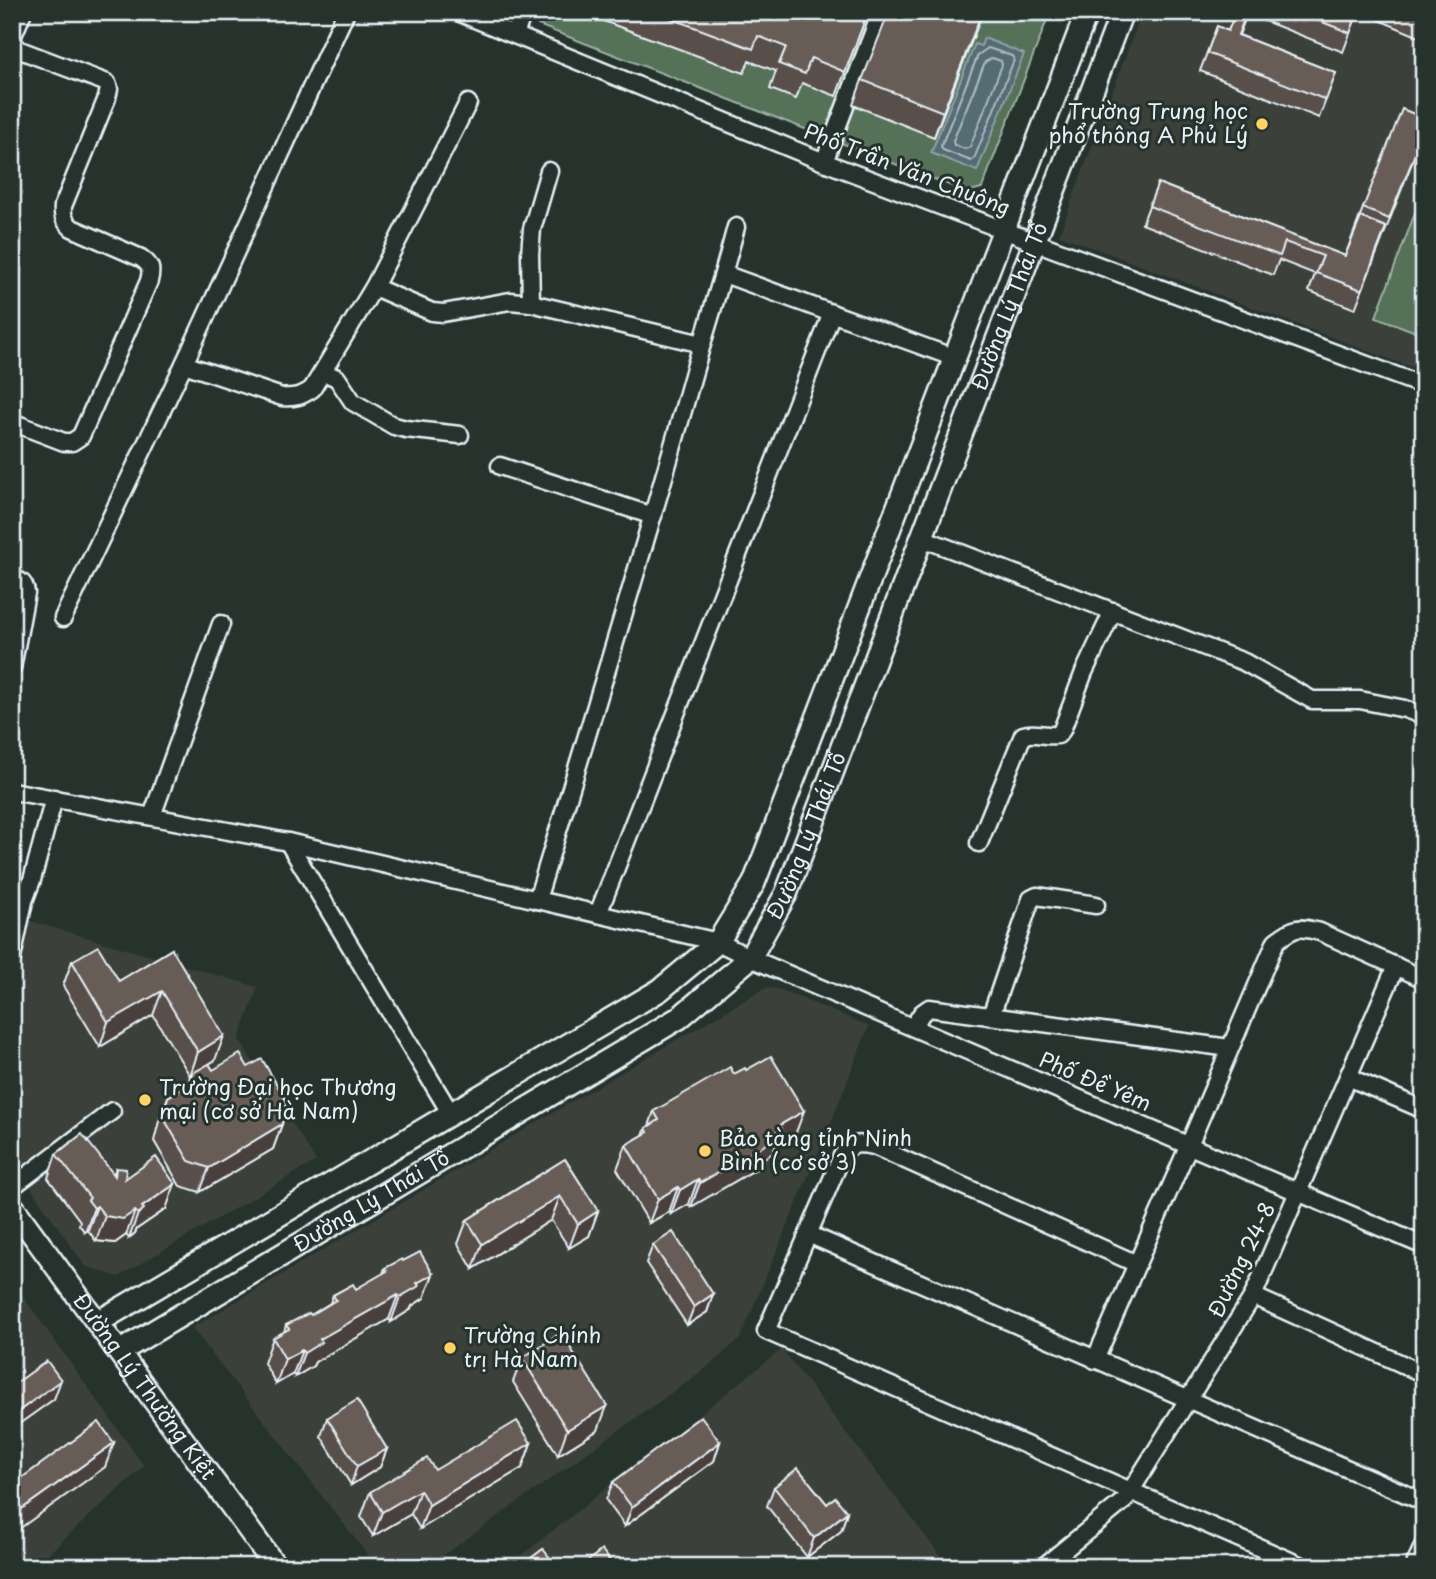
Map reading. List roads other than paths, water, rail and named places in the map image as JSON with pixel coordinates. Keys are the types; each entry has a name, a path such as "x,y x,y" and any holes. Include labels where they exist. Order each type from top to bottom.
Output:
{"main road":[{"name":"Đường Lý Thái Tổ","path":"98,1322 660,990 718,942 754,883 1087,12"},
{"name":"Đường Lý Thái Tổ","path":"119,1352 679,1018 750,958 786,894 1122,12"},
{"name":"Đường Lý Thường Kiệt","path":"12,1206 276,1567"}],"street":[{"path":"12,38 23,12"},
{"path":"63,618 184,364 346,12"},
{"name":"Phố Trần Văn Chuông","path":"458,12 824,162 1424,386"},
{"path":"515,35 523,12"},
{"path":"824,162 881,12"},
{"path":"12,44 20,50 107,83 107,98 63,213 65,221 72,228 141,258 149,263 152,270 81,436 72,442 64,442 12,422"},
{"path":"184,364 282,397 293,398 312,389 373,287 468,103"},
{"path":"531,303 532,229 549,171"},
{"path":"537,900 653,516 736,227"},
{"path":"724,274 955,358"},
{"path":"373,287 432,312 443,313 510,301 531,303 702,344"},
{"path":"598,914 832,313"},
{"path":"323,372 337,378 354,402 394,426 460,435"},
{"path":"500,466 653,516"},
{"path":"922,537 1244,662 1312,699 1360,700 1424,716"},
{"path":"12,578 23,583 26,593 12,668"},
{"path":"979,843 1023,735 1058,735 1062,730 1084,672 1113,611"},
{"path":"152,816 220,624"},
{"name":"Phố Đề Yêm","path":"12,790 288,842 718,942 1424,1246"},
{"path":"12,958 24,901 54,798"},
{"path":"288,842 451,1114"},
{"path":"991,1016 1031,899 1037,896 1096,905"},
{"path":"1095,1360 1276,941 1288,932 1302,927 1320,932 1424,979"},
{"name":"Đường 24-8","path":"1042,1567 1125,1500 1253,1296 1396,966"},
{"path":"913,1027 922,1013 929,1008 1230,1048"},
{"path":"1348,1077 1424,1110"},
{"path":"12,1186 112,1111"},
{"path":"1137,1264 874,1146 859,1143 850,1146 842,1156 766,1331 1304,1567"},
{"path":"808,1234 1424,1502"},
{"path":"1253,1296 1424,1374"},
{"path":"1414,1567 1424,1544"}],"water":[{"path":"984,38 1024,54 977,171 931,153 975,44 981,46"}],"place":[{"name":"Trường Trung học phổ thông A Phủ Lý","path":"1262,124"},
{"name":"Trường Đại học Thương mại (cơ sở Hà Nam)","path":"145,1100"},
{"name":"Bảo tàng tỉnh Ninh Bình (cơ sở 3)","path":"705,1151"},
{"name":"Trường Chính trị Hà Nam","path":"450,1348"}]}
